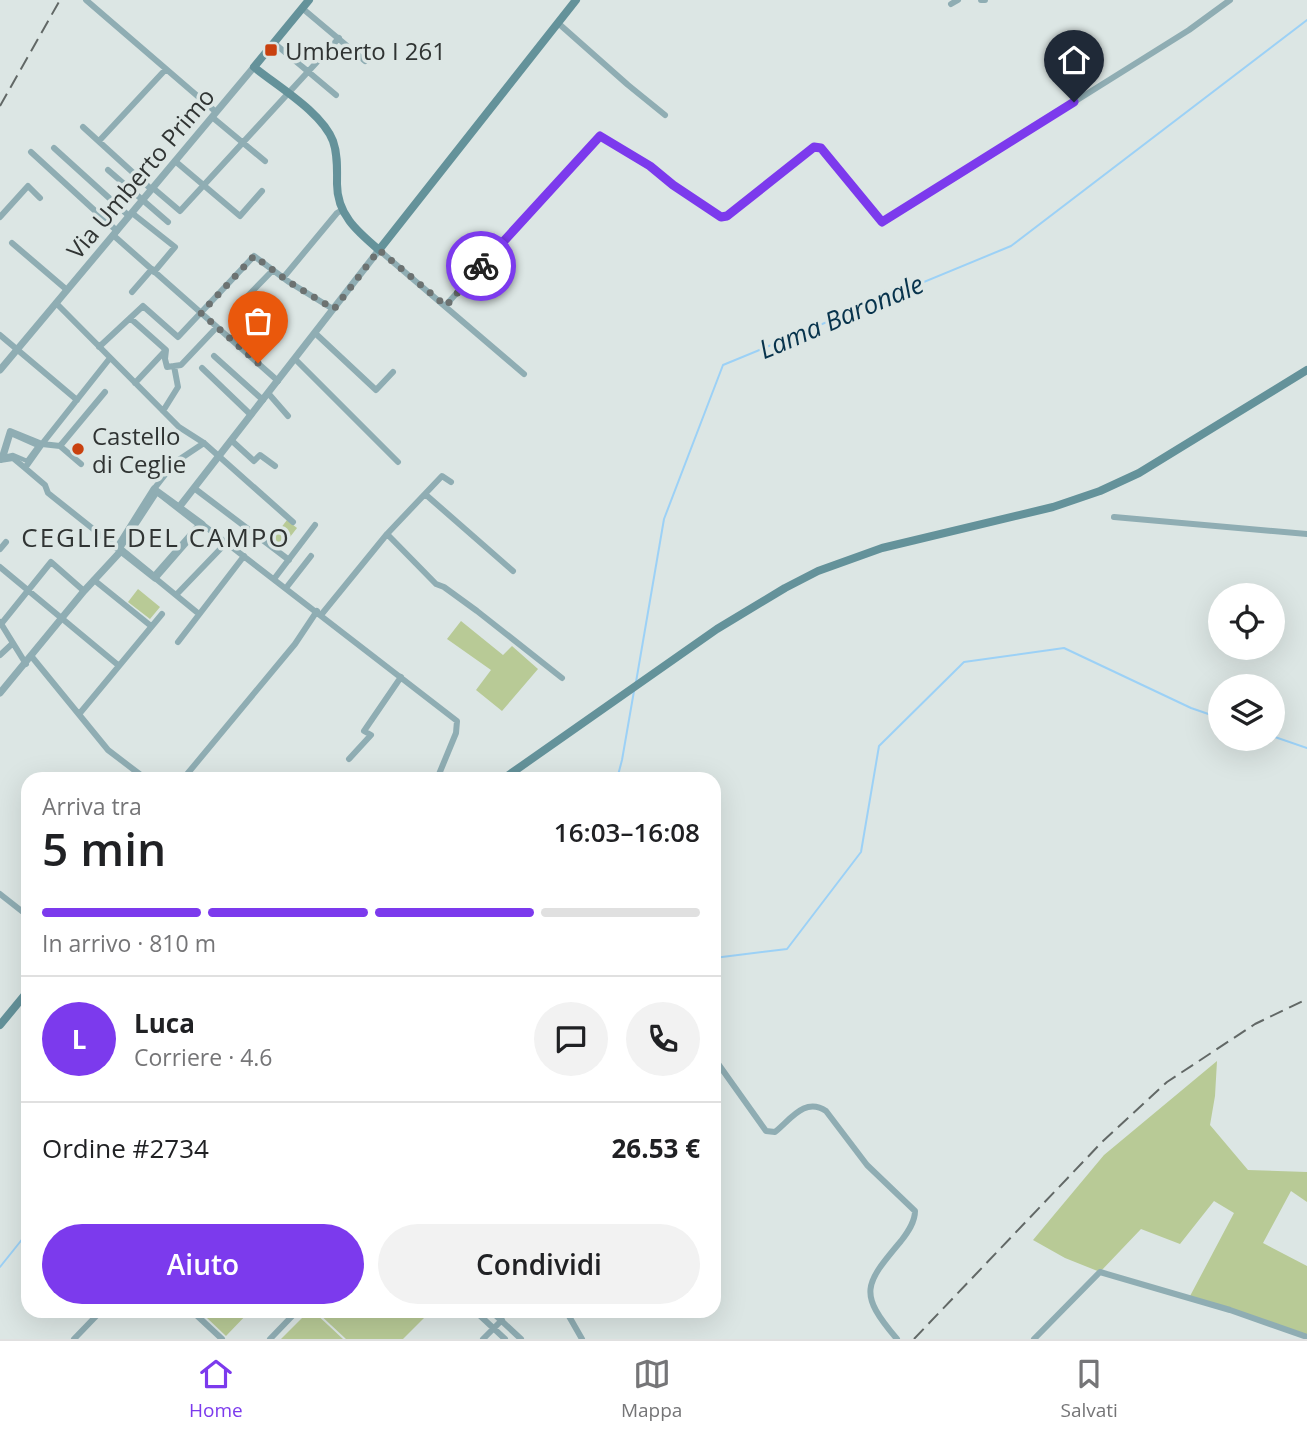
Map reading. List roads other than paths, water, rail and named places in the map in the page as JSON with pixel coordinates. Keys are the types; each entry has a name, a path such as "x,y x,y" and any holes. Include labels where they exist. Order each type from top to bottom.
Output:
{"main road":[{"name":"Via Umberto Primo","path":"254,67 309,0"},
{"path":"254,67 322,123 333,140 337,158 337,188 342,210 356,231 379,250 576,0"},
{"path":"513,772 751,607 818,571 882,548 1053,507 1100,491 1139,473 1307,370"},
{"path":"0,1026 21,1000"}],"street":[{"path":"86,0 166,69 265,162"},
{"path":"446,306 600,136 650,166 721,217 727,216 814,147 821,148 882,222 1178,37 1230,0"},
{"path":"302,8 365,61"},
{"path":"558,23 666,115"},
{"path":"83,127 180,211 339,38"},
{"path":"274,43 336,95"},
{"name":"Via Umberto Primo","path":"0,370 254,67"},
{"path":"99,141 166,69"},
{"path":"54,148 131,214 175,247 132,292"},
{"path":"31,152 153,271 278,381"},
{"path":"175,161 240,216 262,191"},
{"path":"108,170 168,222"},
{"path":"0,217 28,186 40,198"},
{"path":"283,278 342,210"},
{"path":"12,243 67,290"},
{"path":"180,506 379,250 524,374"},
{"path":"99,346 143,306 178,337 254,256 283,278 334,309"},
{"path":"238,306 273,270"},
{"path":"56,303 187,434 204,443 293,522"},
{"path":"130,318 166,350"},
{"path":"166,350 167,366 183,363 217,327"},
{"path":"315,333 376,390 393,372"},
{"path":"0,335 77,400"},
{"path":"135,383 166,350"},
{"path":"214,356 288,416"},
{"path":"26,465 110,358"},
{"path":"295,359 398,462"},
{"path":"163,411 178,387 174,366"},
{"path":"202,368 251,415"},
{"path":"60,446 105,392"},
{"path":"26,465 13,458 1,460 10,431 42,444 60,446 80,464"},
{"path":"26,465 38,446 11,434 4,457 13,455 26,465 45,485 48,493 155,577"},
{"path":"232,440 254,461 260,456 275,466"},
{"path":"0,694 119,549 154,489 174,463 204,443"},
{"path":"189,772 387,534 442,476 451,482"},
{"path":"194,488 289,560"},
{"path":"154,489 180,506 457,720 456,733 440,772"},
{"path":"155,577 198,525 156,493 121,548 176,595 199,614"},
{"path":"425,494 513,571"},
{"path":"1114,517 1307,534"},
{"path":"155,577 202,524"},
{"path":"274,579 315,525"},
{"path":"387,534 436,584 477,611 562,678"},
{"path":"0,549 6,542"},
{"path":"176,595 227,542"},
{"path":"178,642 244,556"},
{"path":"286,588 310,556"},
{"path":"84,592 51,562 1,623 13,643 79,713 108,750 137,772"},
{"path":"0,567 118,665"},
{"path":"94,580 151,626"},
{"path":"79,713 162,614"},
{"path":"0,655 13,643"},
{"path":"349,759 371,735 364,731 401,677"},
{"path":"0,894 21,910"},
{"path":"721,1068 766,1130 775,1132 811,1105 826,1111 867,1165 915,1211 908,1233 878,1270 869,1288 871,1302 880,1319 897,1339"},
{"path":"1034,1339 1100,1272 1230,1310 1307,1337"},
{"path":"74,1339 94,1318"},
{"path":"200,1318 222,1339"},
{"path":"270,1339 290,1318"},
{"path":"483,1318 505,1339"},
{"path":"500,1318 522,1339"},
{"path":"570,1318 582,1339"},
{"path":"483,1339 502,1320"}],"waterway":[{"name":"Lama Baronale","path":"636,682 664,519 723,365 1011,246 1307,20"},
{"path":"721,957 787,949 861,852 879,746 964,662 1064,648 1208,714"},
{"name":"Lama Baronale","path":"619,772 634,691"},
{"path":"1285,740 1307,748"},
{"path":"0,1267 21,1241"}],"railway":[{"path":"0,106 60,0"},
{"path":"914,1339 1102,1142 1167,1082 1255,1024 1307,999"}],"place":[{"name":"Umberto I 261","path":"271,50"},
{"name":"Castello di Ceglie","path":"78,449"}],"district":[{"name":"CEGLIE DEL CAMPO","path":"156,537"}]}
